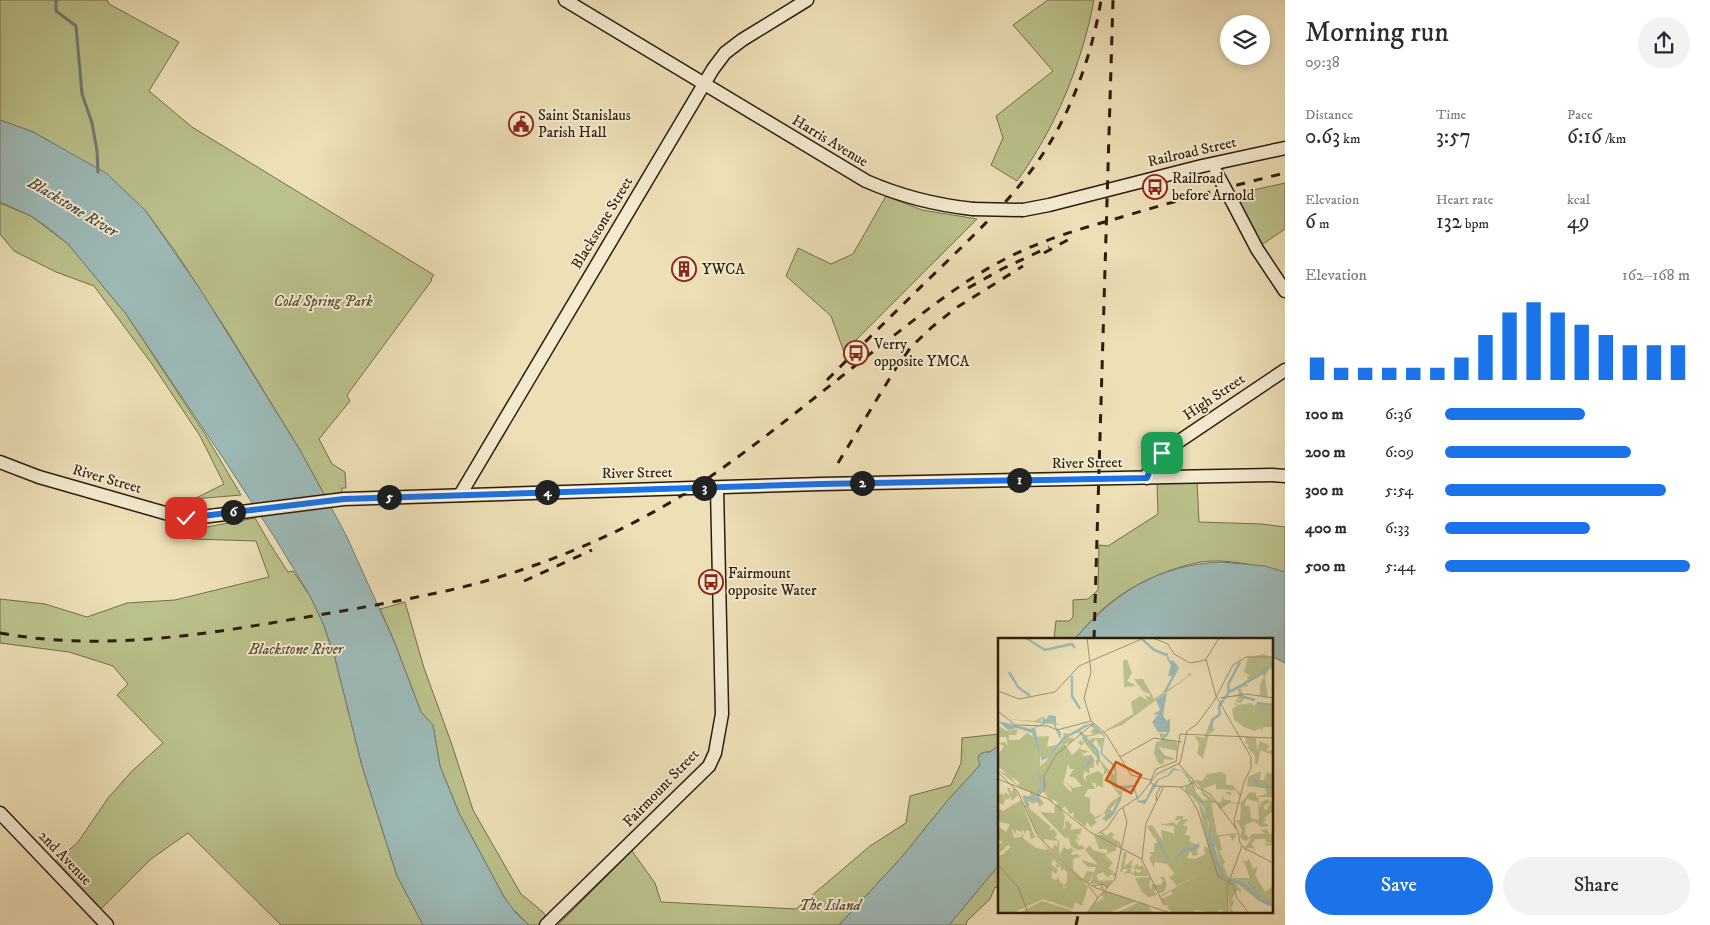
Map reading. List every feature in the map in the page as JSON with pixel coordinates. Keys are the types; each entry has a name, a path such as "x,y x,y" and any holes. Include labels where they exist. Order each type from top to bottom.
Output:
{"street":[{"name":"Harris Avenue","path":"565,0 866,181 893,192 918,199 973,208 1023,210 1107,189"},
{"name":"Blackstone Street","path":"460,494 713,69 725,53 742,40 807,0"},
{"name":"Railroad Street","path":"1107,189 1214,168 1285,148"},
{"path":"1214,168 1258,249 1285,291"},
{"name":"High Street","path":"1147,478 1153,463 1170,446 1285,370"},
{"name":"River Street","path":"0,462 39,477 186,518 344,499 460,494 1285,476"},
{"name":"Fairmount Street","path":"546,925 709,766 715,753 722,714 717,488"},
{"name":"2nd Avenue","path":"0,813 108,925"}],"green space":[{"name":"Cold Spring Park","path":"0,0 107,0 109,4 179,42 149,91 192,127 434,275 347,395 350,401 319,439 332,464 345,472 346,488 342,488 342,504 330,505 300,450 227,331 175,251 145,210 53,143 33,132 0,120"},
{"path":"1048,0 1094,0 1082,48 1065,95 1043,140 1017,181 991,165 1003,138 996,116 1053,71 1013,25"},
{"path":"1285,183 1285,229 1260,246 1231,195"},
{"path":"886,196 922,210 977,219 844,352 831,316 786,276 798,248 831,264 853,254"},
{"name":"Blackstone River","path":"0,203 31,216 68,244 126,314 205,434 241,495 194,499 224,484 200,436 152,364 94,286 56,272 14,251 0,234"},
{"path":"1197,481 1199,522 1262,524 1285,527 1285,573 1255,565 1221,561 1201,562 1177,568 1142,582 1120,595 1101,611 1076,638 1054,638 1056,621 1069,621 1073,617 1073,600 1088,599 1098,590 1099,545 1108,546 1158,514 1157,482"},
{"path":"255,518 288,572 293,571 310,596 323,623 335,658 362,766 397,876 423,925 281,925 188,833 151,859 99,911 52,865 78,842 108,798 132,771 163,743 117,695 128,684 113,666 69,652 0,643 0,599 45,604 87,617 127,603 175,600 269,577 256,541 192,539 168,527 196,529"},
{"path":"405,602 424,668 473,810 521,894 543,912 551,925 529,925 510,906 459,813 440,766 433,725 421,712 380,609"},
{"name":"The Island","path":"998,734 998,747 990,752 982,753 980,765 948,800 901,858 839,925 558,925 632,851 655,883 661,902 796,909 870,846 906,823 910,796 951,785 961,763 962,738"},
{"path":"998,866 998,888 995,887 990,899 967,921 966,925 949,925"}],"water":[{"path":"0,120 33,132 106,173 145,210 200,289 300,450 346,535 394,641 421,712 433,725 440,766 459,813 504,897 516,913 529,925 423,925 397,876 362,766 335,658 323,623 310,596 223,458 126,314 68,244 31,216 0,202"},
{"path":"1221,562 1265,566 1285,572 1285,663 1272,656 1272,638 1076,638 1106,608 1139,584 1158,575 1198,564"},
{"path":"998,746 998,866 949,925 839,925 901,858 948,800 980,765 978,759 980,754 990,752"}],"waterway":[{"path":"56,0 56,11 76,26 82,94 92,123 97,151 98,172"}],"railway":[{"path":"827,380 982,227 1014,192 1042,156 1062,121 1084,70 1101,0"},
{"path":"1094,638 1113,0"},
{"path":"0,633 74,641 111,641 184,636 351,610 427,595 477,583 541,563 605,537 692,489 767,435 947,296 977,275 1009,257 1048,240 1088,227 1285,173"},
{"path":"1044,253 1073,237"},
{"path":"968,288 1002,269 1049,247"},
{"path":"838,463 896,368 911,347 956,308 1023,266"},
{"path":"524,581 592,550"},
{"path":"1076,925 1079,912"}],"place":[{"name":"Saint Stanislaus Parish Hall","path":"521,124"},
{"name":"Railroad before Arnold","path":"1155,187"},
{"name":"YWCA","path":"684,269"},
{"name":"Verry opposite YMCA","path":"856,353"},
{"name":"Fairmount opposite Water","path":"711,582"}],"route":[{"path":"186,518 344,499 460,494 821,484 1147,478 1154,462 1162,453"}]}
